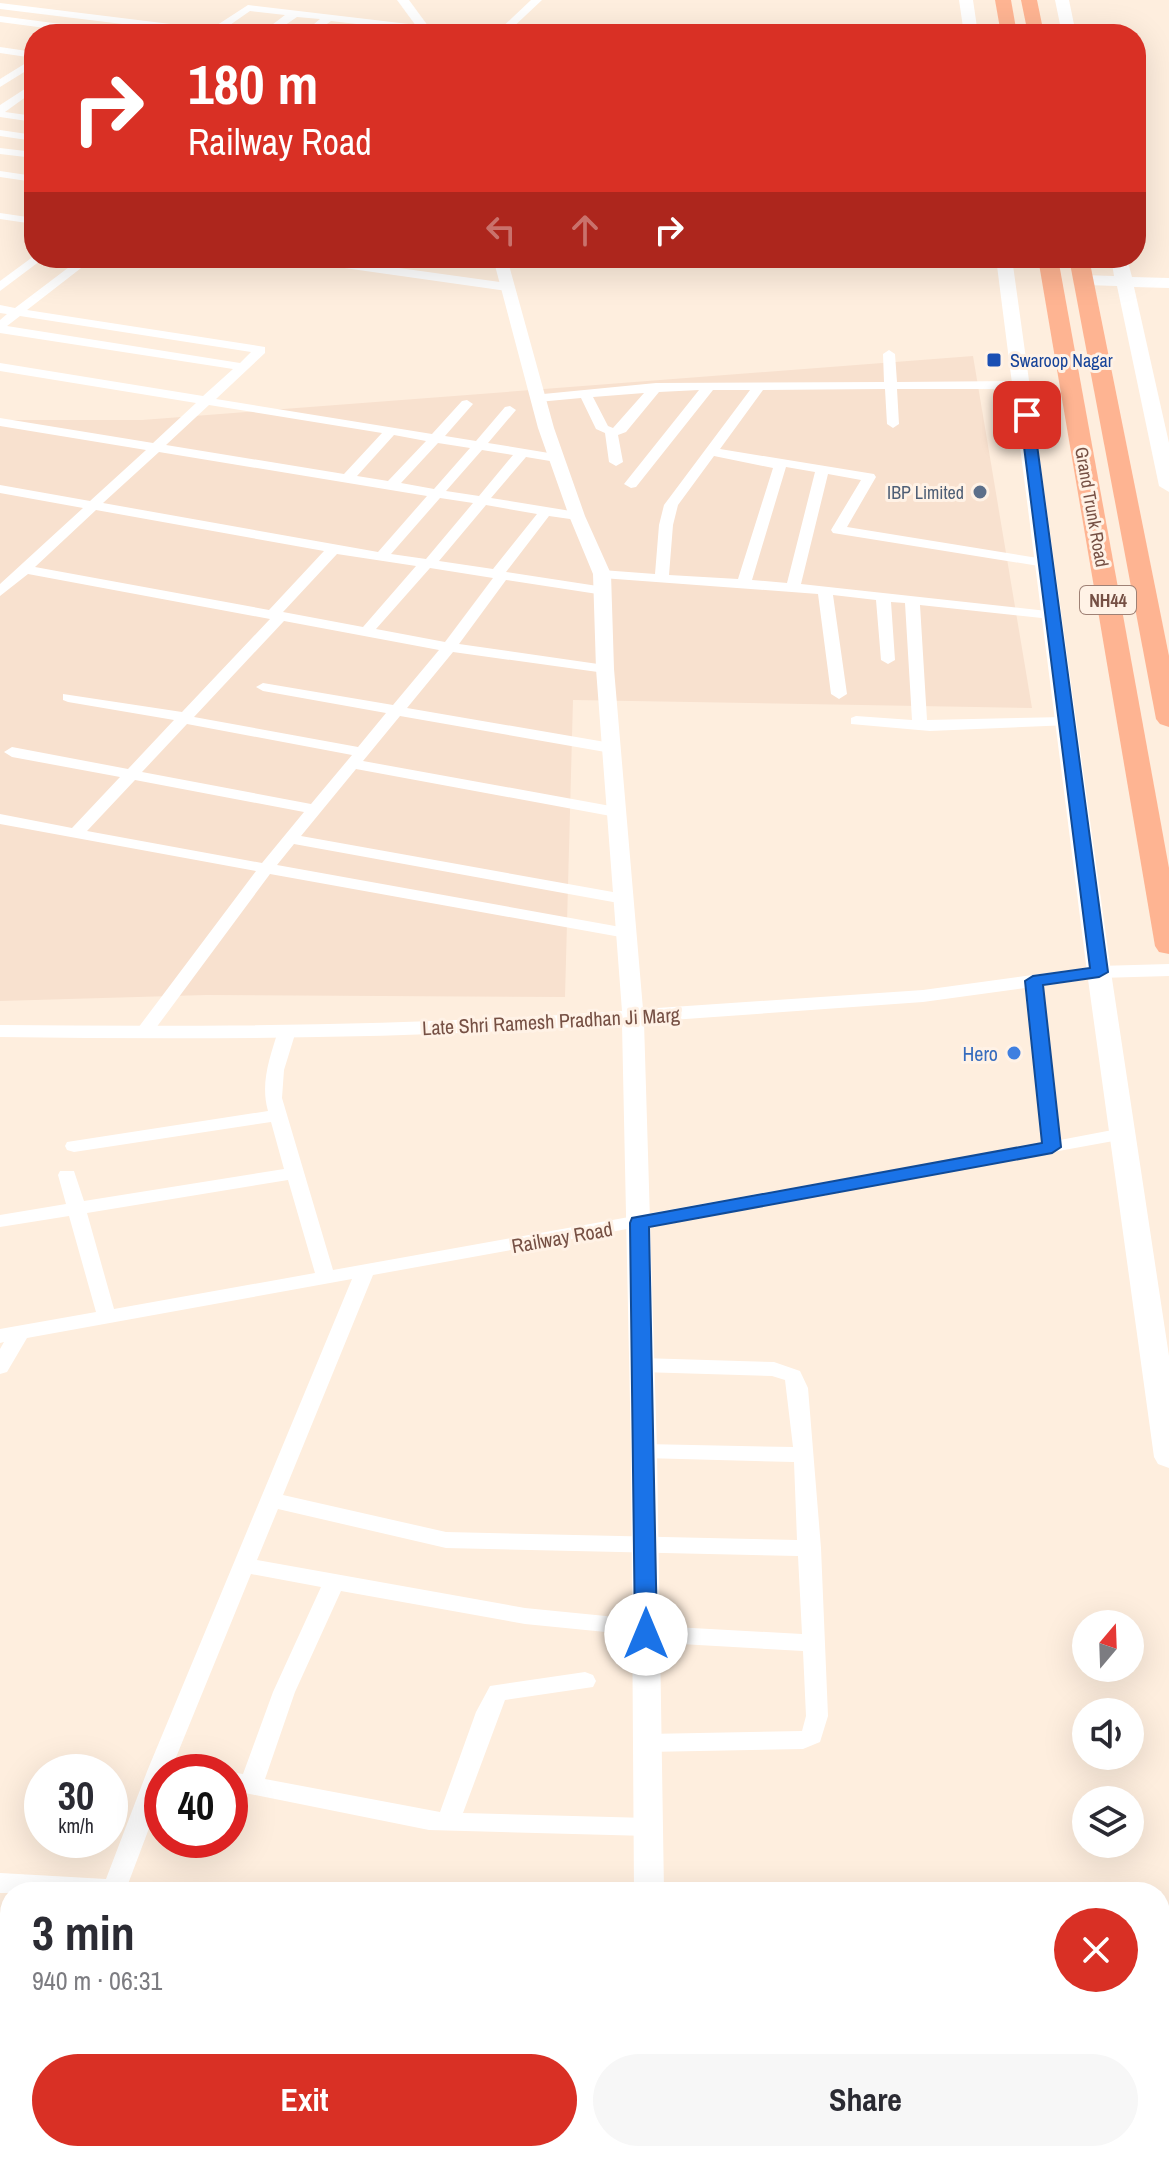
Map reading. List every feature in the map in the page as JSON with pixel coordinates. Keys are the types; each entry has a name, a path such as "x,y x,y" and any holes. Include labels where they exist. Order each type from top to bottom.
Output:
{"highway":[{"path":"1003,0 1007,24"},
{"path":"1029,0 1034,24"},
{"name":"Grand Trunk Road","path":"1050,268 1169,944"},
{"name":"Grand Trunk Road","path":"1082,269 1169,719"}],"main road":[{"path":"966,0 970,24"},
{"path":"1062,0 1067,24"},
{"path":"1005,268 1099,972 1169,1457"},
{"path":"1121,268 1169,486"},
{"path":"1082,269 1124,281 1169,283"}],"street":[{"path":"403,0 422,24"},
{"path":"511,24 537,0"},
{"path":"0,6 141,24"},
{"path":"223,24 244,9 371,24"},
{"path":"280,24 294,14"},
{"path":"320,24 328,18"},
{"path":"0,19 38,24"},
{"path":"0,50 24,54"},
{"path":"0,84 24,68"},
{"path":"0,112 24,94"},
{"path":"0,112 24,117"},
{"path":"0,133 24,137"},
{"path":"0,151 24,154"},
{"path":"0,174 24,178"},
{"path":"2,218 24,220"},
{"path":"0,287 25,268"},
{"path":"0,327 75,268"},
{"path":"373,268 507,287"},
{"path":"502,268 556,458 603,582 605,669 633,1018 644,1451 649,1882"},
{"path":"0,309 261,350 0,592"},
{"path":"0,327 243,367"},
{"path":"889,354 893,424"},
{"path":"0,367 556,458"},
{"path":"662,576 666,525 671,505 760,385"},
{"path":"538,398 656,387 1023,385"},
{"path":"631,484 709,386"},
{"path":"585,394 603,429 611,432 619,431 656,387"},
{"path":"392,485 467,404"},
{"path":"381,557 510,410"},
{"path":"0,422 577,516"},
{"path":"348,478 390,432"},
{"path":"611,432 616,462"},
{"path":"711,451 869,477 838,530 1045,563"},
{"path":"366,632 522,453"},
{"path":"744,583 780,469 777,462"},
{"path":"793,587 823,469"},
{"path":"0,489 499,576 603,582 662,576 1051,615"},
{"path":"144,1032 266,870 449,647 546,511"},
{"path":"75,833 334,549"},
{"path":"24,569 449,647 605,669"},
{"path":"825,590 839,694"},
{"path":"883,596 888,660"},
{"path":"912,599 919,721 923,725"},
{"path":"263,687 611,748"},
{"path":"68,697 183,718 616,812"},
{"path":"856,721 923,725 1065,722"},
{"path":"12,752 315,809"},
{"path":"0,819 266,870 626,933"},
{"path":"291,839 624,899"},
{"path":"440,901 460,870"},
{"name":"Late Shri Ramesh Pradhan Ji Marg","path":"0,1031 487,1027 923,996 1099,972 1169,970"},
{"path":"1033,981 1052,1147"},
{"path":"287,1031 275,1070 273,1098 326,1279"},
{"path":"74,1146 277,1115"},
{"name":"Railway Road","path":"10,1334 1123,1134"},
{"path":"0,1221 294,1173"},
{"path":"67,1175 107,1318"},
{"path":"175,1754 244,1565 365,1272"},
{"path":"0,1367 10,1334"},
{"path":"641,1365 785,1371 793,1376 798,1388 804,1455 817,1716 812,1736 787,1743 647,1743"},
{"path":"644,1451 804,1455"},
{"path":"271,1500 446,1540 810,1548"},
{"path":"244,1565 525,1616 646,1631 814,1643"},
{"path":"248,1768 334,1582"},
{"path":"448,1823 487,1712 498,1692 585,1681"},
{"path":"248,1784 414,1819 448,1823 648,1827"},
{"path":"117,1882 144,1824"}],"shaded area":[{"path":"973,356 1032,708 573,700 565,997 206,995 0,1001 0,420 142,420"}],"place":[{"name":"Swaroop Nagar","path":"994,360"},
{"name":"IBP Limited","path":"980,492"},
{"name":"Hero","path":"1014,1053"}],"route":[{"path":"646,1634 639,1223 1052,1147 1033,981 1099,972 1027,415"}]}
